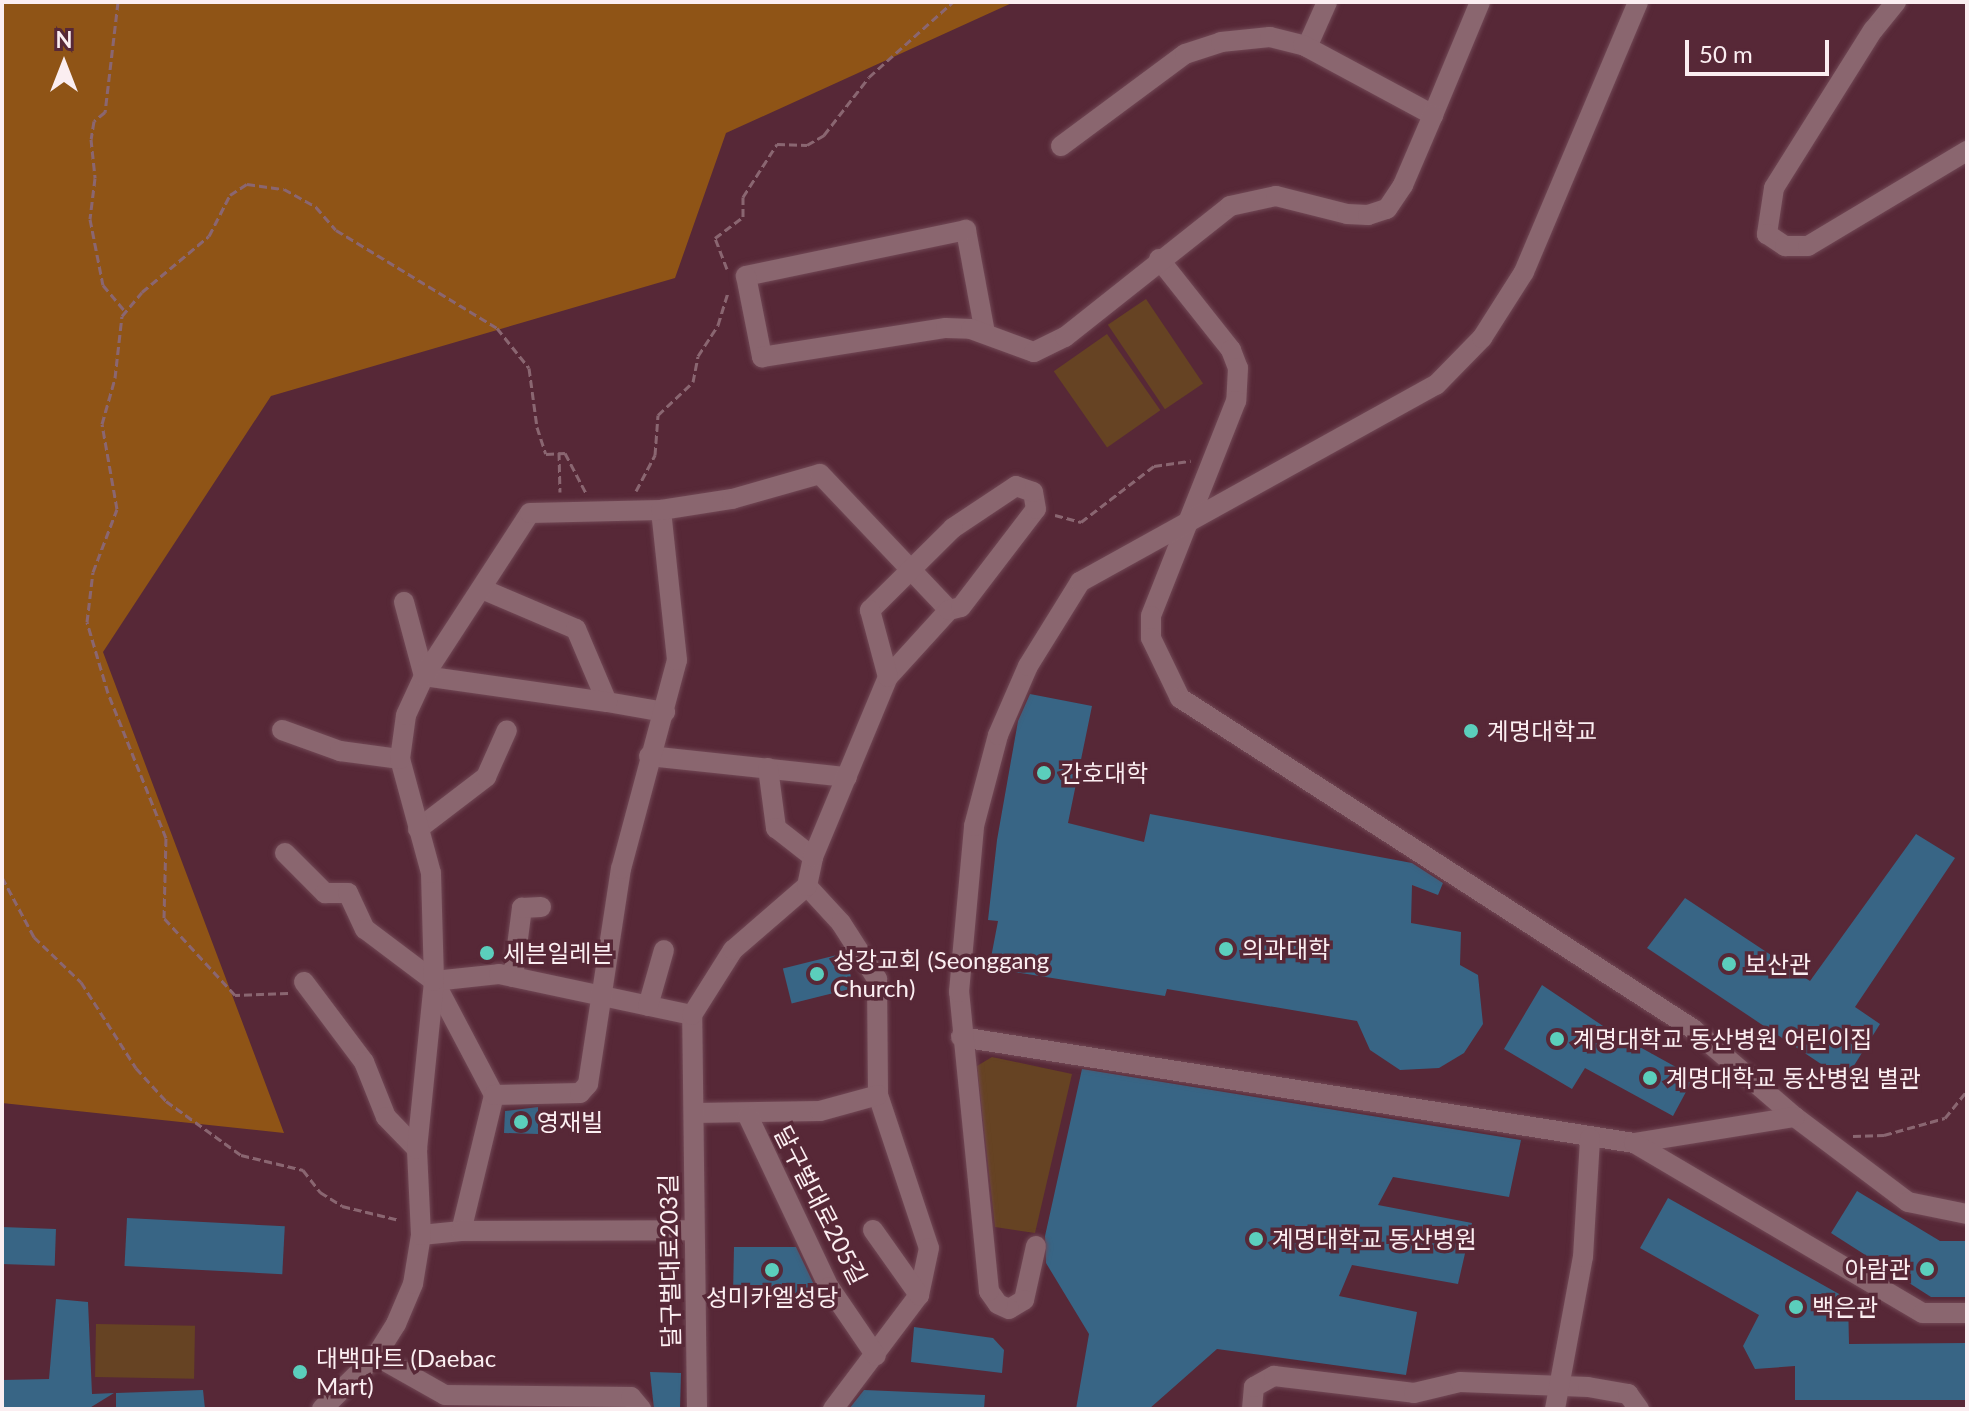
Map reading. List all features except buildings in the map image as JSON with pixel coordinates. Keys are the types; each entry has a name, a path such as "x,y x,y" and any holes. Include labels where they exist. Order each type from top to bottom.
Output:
{"street":[{"path":"1307,47 1327,2"},
{"path":"985,333 966,230 746,276 762,357 946,328 985,333 1018,350 1050,346 1210,218 1252,198 1276,196 1368,215 1387,209 1403,185 1480,2"},
{"path":"1036,1246 1024,1300 1009,1309 998,1304 989,1291 961,1037 961,946 974,826 1010,707 1028,666 1080,582 1129,551 1186,527 1436,385 1482,338 1524,272 1638,2"},
{"path":"1896,2 1873,30 1774,188 1767,234 1785,246 1808,246 1967,151"},
{"path":"1061,146 1185,54 1221,42 1270,37 1307,47 1433,115"},
{"path":"1159,259 1231,350 1238,368 1236,401 1151,616 1151,638 1180,698 1693,1029 1795,1117 1908,1202 1967,1214"},
{"path":"322,1409 376,1356 413,1284 420,1231 417,1149 434,981 431,873 400,759 406,715 424,676 530,513 661,510 732,499 820,474 949,610"},
{"path":"434,981 513,977 603,999 692,1015 733,950 807,886 813,857 888,677 949,610 961,607 1036,509 1033,492 1016,486 910,566 870,610 888,677"},
{"path":"494,1095 580,1093 588,1084 621,869 677,660 661,510"},
{"path":"482,589 576,629 607,702"},
{"path":"404,602 424,676"},
{"path":"424,676 665,712"},
{"path":"282,730 340,751 400,759"},
{"path":"418,829 486,777 507,730"},
{"path":"649,756 847,777"},
{"path":"768,768 776,828 813,857"},
{"path":"285,853 325,893 348,893 365,929 434,981 494,1095 461,1231"},
{"path":"807,886 841,923 877,979 878,1095 929,1248 919,1295 876,1356 833,1409"},
{"path":"513,977 522,908 541,907"},
{"path":"648,1006 664,950"},
{"path":"304,982 364,1062 386,1117 417,1149"},
{"name":"달구벌대로203길","path":"692,1015 697,1409"},
{"path":"961,1037 1634,1143 1795,1117"},
{"path":"694,1113 748,1116 820,1111 878,1095"},
{"name":"달구벌대로205길","path":"748,1116 829,1287 876,1356"},
{"path":"1557,1399 1583,1257 1590,1138"},
{"path":"1634,1143 1923,1313 1967,1313"},
{"path":"420,1231 693,1230"},
{"name":"달구벌대로205길","path":"873,1230 919,1295"},
{"path":"376,1356 445,1395 631,1397 641,1409"},
{"path":"1252,1409 1254,1387 1274,1376 1414,1393 1460,1382 1493,1381 1557,1399 1626,1393 1639,1409"},
{"path":"1370,1389 1382,1409"}],"path":[{"path":"118,2 105,112 94,121 91,139 95,178 90,219 103,285 126,312"},
{"path":"728,278 715,238 743,217 743,197 777,144 807,145 824,135 869,77 953,2"},
{"path":"304,982 302,992 235,995 164,918 166,838 108,693 87,622 93,572 117,509 102,424 126,312 209,236 230,195 247,184 284,189 316,207 336,230 497,328 529,368 537,427 546,454 565,453 585,492 619,511 643,483 655,455 658,415 693,382 698,356 718,325 729,288"},
{"path":"554,512 560,491 559,452"},
{"path":"1036,509 1081,522 1154,466 1215,459"},
{"path":"2,877 34,937 81,982 136,1068 184,1116 241,1155 303,1170 320,1192 342,1206 420,1231"},
{"path":"1825,1137 1884,1135 1945,1118 1967,1091"}],"shaded area":[{"path":"2,2 1014,2 726,133 675,278 271,396 103,652 284,1133 2,1103"},
{"path":"1146,299 1203,384 1165,409 1108,325"},
{"path":"1107,334 1160,410 1107,447 1054,371"},
{"path":"992,1057 1072,1074 1035,1233 995,1227 977,1066"},
{"path":"96,1324 195,1326 194,1379 95,1377"}],"place":[{"name":"계명대학교","path":"1471,731"},
{"name":"간호대학","path":"1044,773"},
{"name":"의과대학","path":"1226,949"},
{"name":"세븐일레븐","path":"487,953"},
{"name":"보산관","path":"1729,964"},
{"name":"성강교회 (Seonggang Church)","path":"817,974"},
{"name":"계명대학교 동산병원 어린이집","path":"1557,1039"},
{"name":"계명대학교 동산병원 별관","path":"1650,1078"},
{"name":"영재빌","path":"521,1122"},
{"name":"계명대학교 동산병원","path":"1256,1239"},
{"name":"아람관","path":"1927,1269"},
{"name":"성미카엘성당","path":"772,1270"},
{"name":"백은관","path":"1796,1307"},
{"name":"대백마트 (Daebac Mart)","path":"300,1372"}]}
